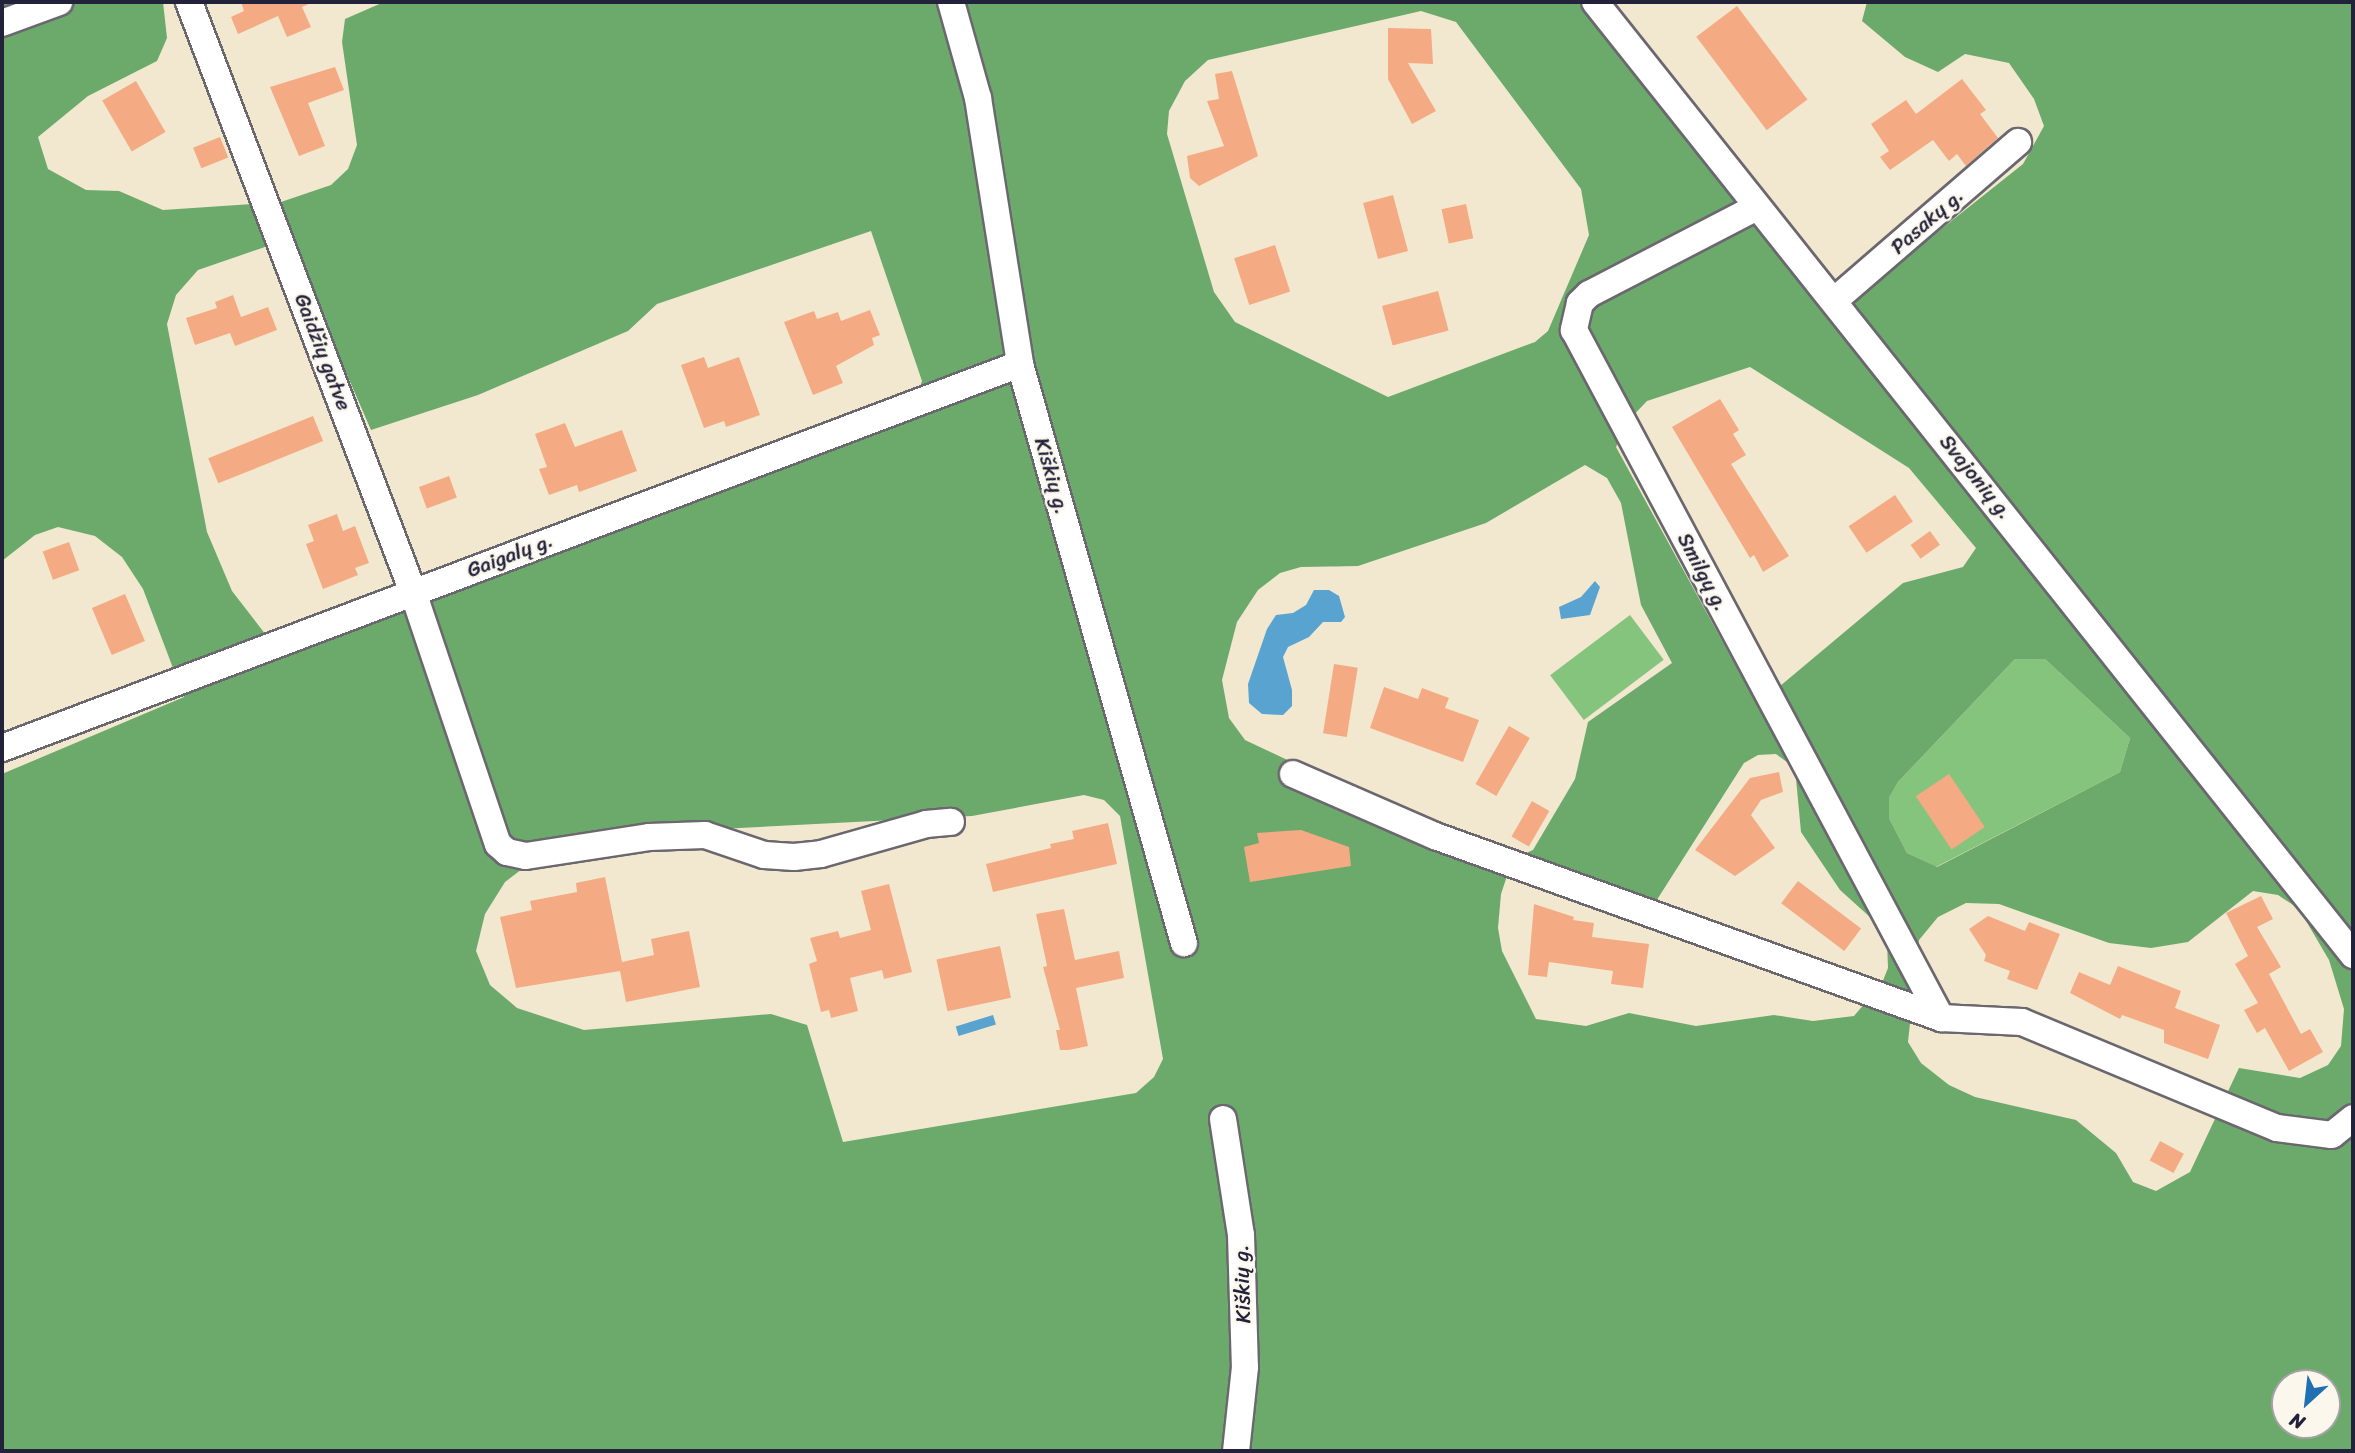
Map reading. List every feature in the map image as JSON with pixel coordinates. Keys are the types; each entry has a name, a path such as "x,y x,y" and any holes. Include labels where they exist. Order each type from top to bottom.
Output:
{"street":[{"path":"2,23 59,2"},
{"name":"Gaidžių gatve","path":"189,2 413,592 498,844 507,852 526,856 649,837 705,835 764,855 794,857 821,854 926,824 951,822"},
{"name":"Kiškių g.","path":"951,2 978,98 1020,365 1134,753 1184,943"},
{"name":"Svajonių g.","path":"1595,2 1757,207 1835,300 2353,955"},
{"name":"Pasakų g.","path":"1835,300 2018,142"},
{"name":"Smilgų g.","path":"1757,207 1589,294 1580,303 1574,330 1941,1018"},
{"name":"Gaigalų g.","path":"2,748 1020,365"},
{"path":"1293,774 1435,836 1941,1018 2022,1022 2277,1128 2332,1135 2353,1118"},
{"name":"Kiškių g.","path":"1223,1119 1241,1235 1245,1367 1236,1451"}],"green space":[{"path":"2,2 163,2 167,38 157,61 88,96 38,137 48,169 86,190 119,191 163,210 281,202 331,185 348,169 357,145 342,42 345,19 384,2 1578,2 1833,315 2023,164 2044,126 2034,99 2009,63 1965,54 1938,72 1905,57 1862,21 1867,2 2353,2 2353,1451 2,1451 2,774 184,697 143,589 122,557 95,536 58,527 35,535 2,561","holes":["1421,11 1456,22 1581,189 1589,235 1548,331 1535,342 1388,397 1235,322 1214,292 1167,134 1169,111 1185,81 1208,60","871,231 922,381 909,420 276,648 232,591 207,532 167,324 176,295 198,270 288,239 371,430 478,395 628,331 657,304","1750,367 1909,468 1976,548 1963,567 1903,583 1773,692 1749,690 1616,447 1629,420 1647,401","1585,465 1607,478 1621,503 1641,605 1672,663 1588,722 1575,779 1533,850 1517,857 1402,814 1245,740 1229,718 1222,680 1237,622 1258,590 1280,573 1301,567 1358,566 1486,523","2015,659 2045,659 2130,738 2120,772 1937,867 1907,853 1889,818 1889,798 1898,782","1776,754 1795,768 1801,832 1840,890 1881,927 1887,942 1888,968 1882,983 1854,1016 1813,1021 1774,1015 1696,1026 1629,1013 1586,1026 1536,1019 1502,951 1498,928 1501,894 1508,873 1653,906 1744,763 1758,755","1084,795 1104,800 1120,816 1163,1059 1154,1077 1136,1093 843,1142 807,1025 771,1014 584,1030 517,1008 490,985 476,951 485,914 505,882 539,856 584,836 972,816","2253,891 2278,895 2299,909 2329,960 2344,1009 2341,1046 2328,1065 2300,1078 2239,1068 2190,1172 2156,1191 2133,1182 2116,1153 2076,1120 1975,1097 1949,1085 1921,1063 1908,1042 1919,940 1938,917 1966,903 1999,904 2109,943 2151,948 2188,942"]},
{"path":"1630,615 1664,660 1584,720 1550,675"},
{"path":"2015,659 2045,659 2130,738 2120,772 1936,867 1907,853 1889,818 1889,798 1898,782"}],"water":[{"path":"1595,581 1600,587 1590,615 1561,619 1559,607 1581,597"},
{"path":"1314,590 1329,590 1339,596 1345,617 1341,622 1323,622 1309,637 1288,647 1283,657 1292,690 1292,706 1283,715 1262,714 1249,703 1248,684 1267,629 1276,615 1293,613 1306,605"},
{"path":"993,1015 996,1025 959,1036 956,1026"}],"building":[{"path":"241,2 313,2 302,7 311,27 287,37 278,16 238,34 231,17 244,11"},
{"path":"1737,6 1807,99 1767,130 1696,37"},
{"path":"1388,28 1431,29 1433,64 1408,63 1436,111 1412,124 1388,79"},
{"path":"335,67 344,90 308,103 325,146 299,156 270,87"},
{"path":"1232,71 1258,156 1199,186 1190,178 1187,156 1224,146 1207,101 1219,99 1215,74"},
{"path":"1962,79 1986,110 1980,114 1998,138 1966,166 1957,154 1949,161 1933,140 1890,170 1880,157 1889,151 1871,124 1906,100 1916,114"},
{"path":"136,81 166,132 132,152 102,100"},
{"path":"220,137 228,157 201,168 193,148"},
{"path":"1393,195 1408,251 1378,259 1363,203"},
{"path":"1466,204 1473,238 1449,243 1442,209"},
{"path":"1275,245 1290,292 1249,305 1234,258"},
{"path":"1438,291 1449,331 1393,346 1382,306"},
{"path":"233,295 241,317 268,307 277,330 235,346 230,333 195,345 186,318 217,308 215,302"},
{"path":"870,310 880,335 872,338 874,345 836,366 843,383 813,395 784,322 814,311 817,319 838,312 841,321"},
{"path":"704,357 708,368 739,357 760,415 726,427 724,421 704,428 681,365"},
{"path":"1720,399 1739,430 1733,434 1746,455 1731,464 1789,556 1763,572 1754,555 1750,558 1672,427"},
{"path":"313,416 323,441 218,483 208,458"},
{"path":"565,423 575,447 622,430 637,471 579,492 577,485 549,495 539,469 547,467 535,434"},
{"path":"449,476 457,498 427,509 419,487"},
{"path":"1895,495 1913,522 1866,553 1849,526"},
{"path":"337,514 343,531 355,526 369,563 355,568 358,575 323,589 306,544 314,541 308,525"},
{"path":"1930,531 1940,545 1921,559 1911,545"},
{"path":"69,542 79,570 53,580 43,552"},
{"path":"125,594 145,641 112,655 92,608"},
{"path":"1334,664 1358,668 1347,737 1323,733"},
{"path":"1384,687 1418,699 1422,688 1449,698 1445,708 1479,720 1463,762 1370,728"},
{"path":"1509,726 1530,738 1496,796 1476,784"},
{"path":"1779,772 1783,792 1761,800 1751,815 1775,848 1735,876 1695,850 1750,778"},
{"path":"1949,774 1985,827 1952,849 1916,796"},
{"path":"1532,801 1549,811 1529,847 1512,837"},
{"path":"1108,823 1117,864 993,892 986,864 1051,848 1050,844 1074,839 1072,831"},
{"path":"1301,830 1349,847 1351,866 1250,882 1244,847 1259,843 1257,833"},
{"path":"605,877 622,962 654,955 651,939 689,931 700,987 626,1002 620,971 516,988 500,917 532,910 530,901 577,892 576,883"},
{"path":"1798,881 1861,929 1844,951 1781,903"},
{"path":"889,884 912,972 884,979 882,970 850,978 858,1011 831,1018 829,1010 821,1012 809,964 817,961 810,938 838,931 840,938 871,930 861,891"},
{"path":"2261,896 2273,919 2257,927 2281,967 2269,974 2301,1034 2310,1029 2323,1052 2289,1071 2265,1028 2257,1033 2244,1010 2258,1003 2235,964 2248,956 2226,913"},
{"path":"1534,904 1574,917 1573,920 1594,923 1592,937 1649,944 1643,988 1611,984 1613,971 1549,962 1547,977 1528,975"},
{"path":"1064,909 1075,960 1119,951 1124,978 1076,988 1088,1046 1069,1050 1060,1050 1056,1030 1060,1030 1043,967 1047,966 1036,914"},
{"path":"1988,916 2025,931 2029,922 2060,934 2037,990 2007,979 2010,971 1984,961 1986,955 1969,929"},
{"path":"1000,946 1011,998 947,1011 936,960"},
{"path":"2118,966 2181,991 2175,1008 2220,1025 2208,1059 2164,1043 2164,1030 2122,1015 2120,1019 2070,993 2079,972 2110,985"},
{"path":"2160,1141 2184,1154 2174,1173 2150,1160"}]}
